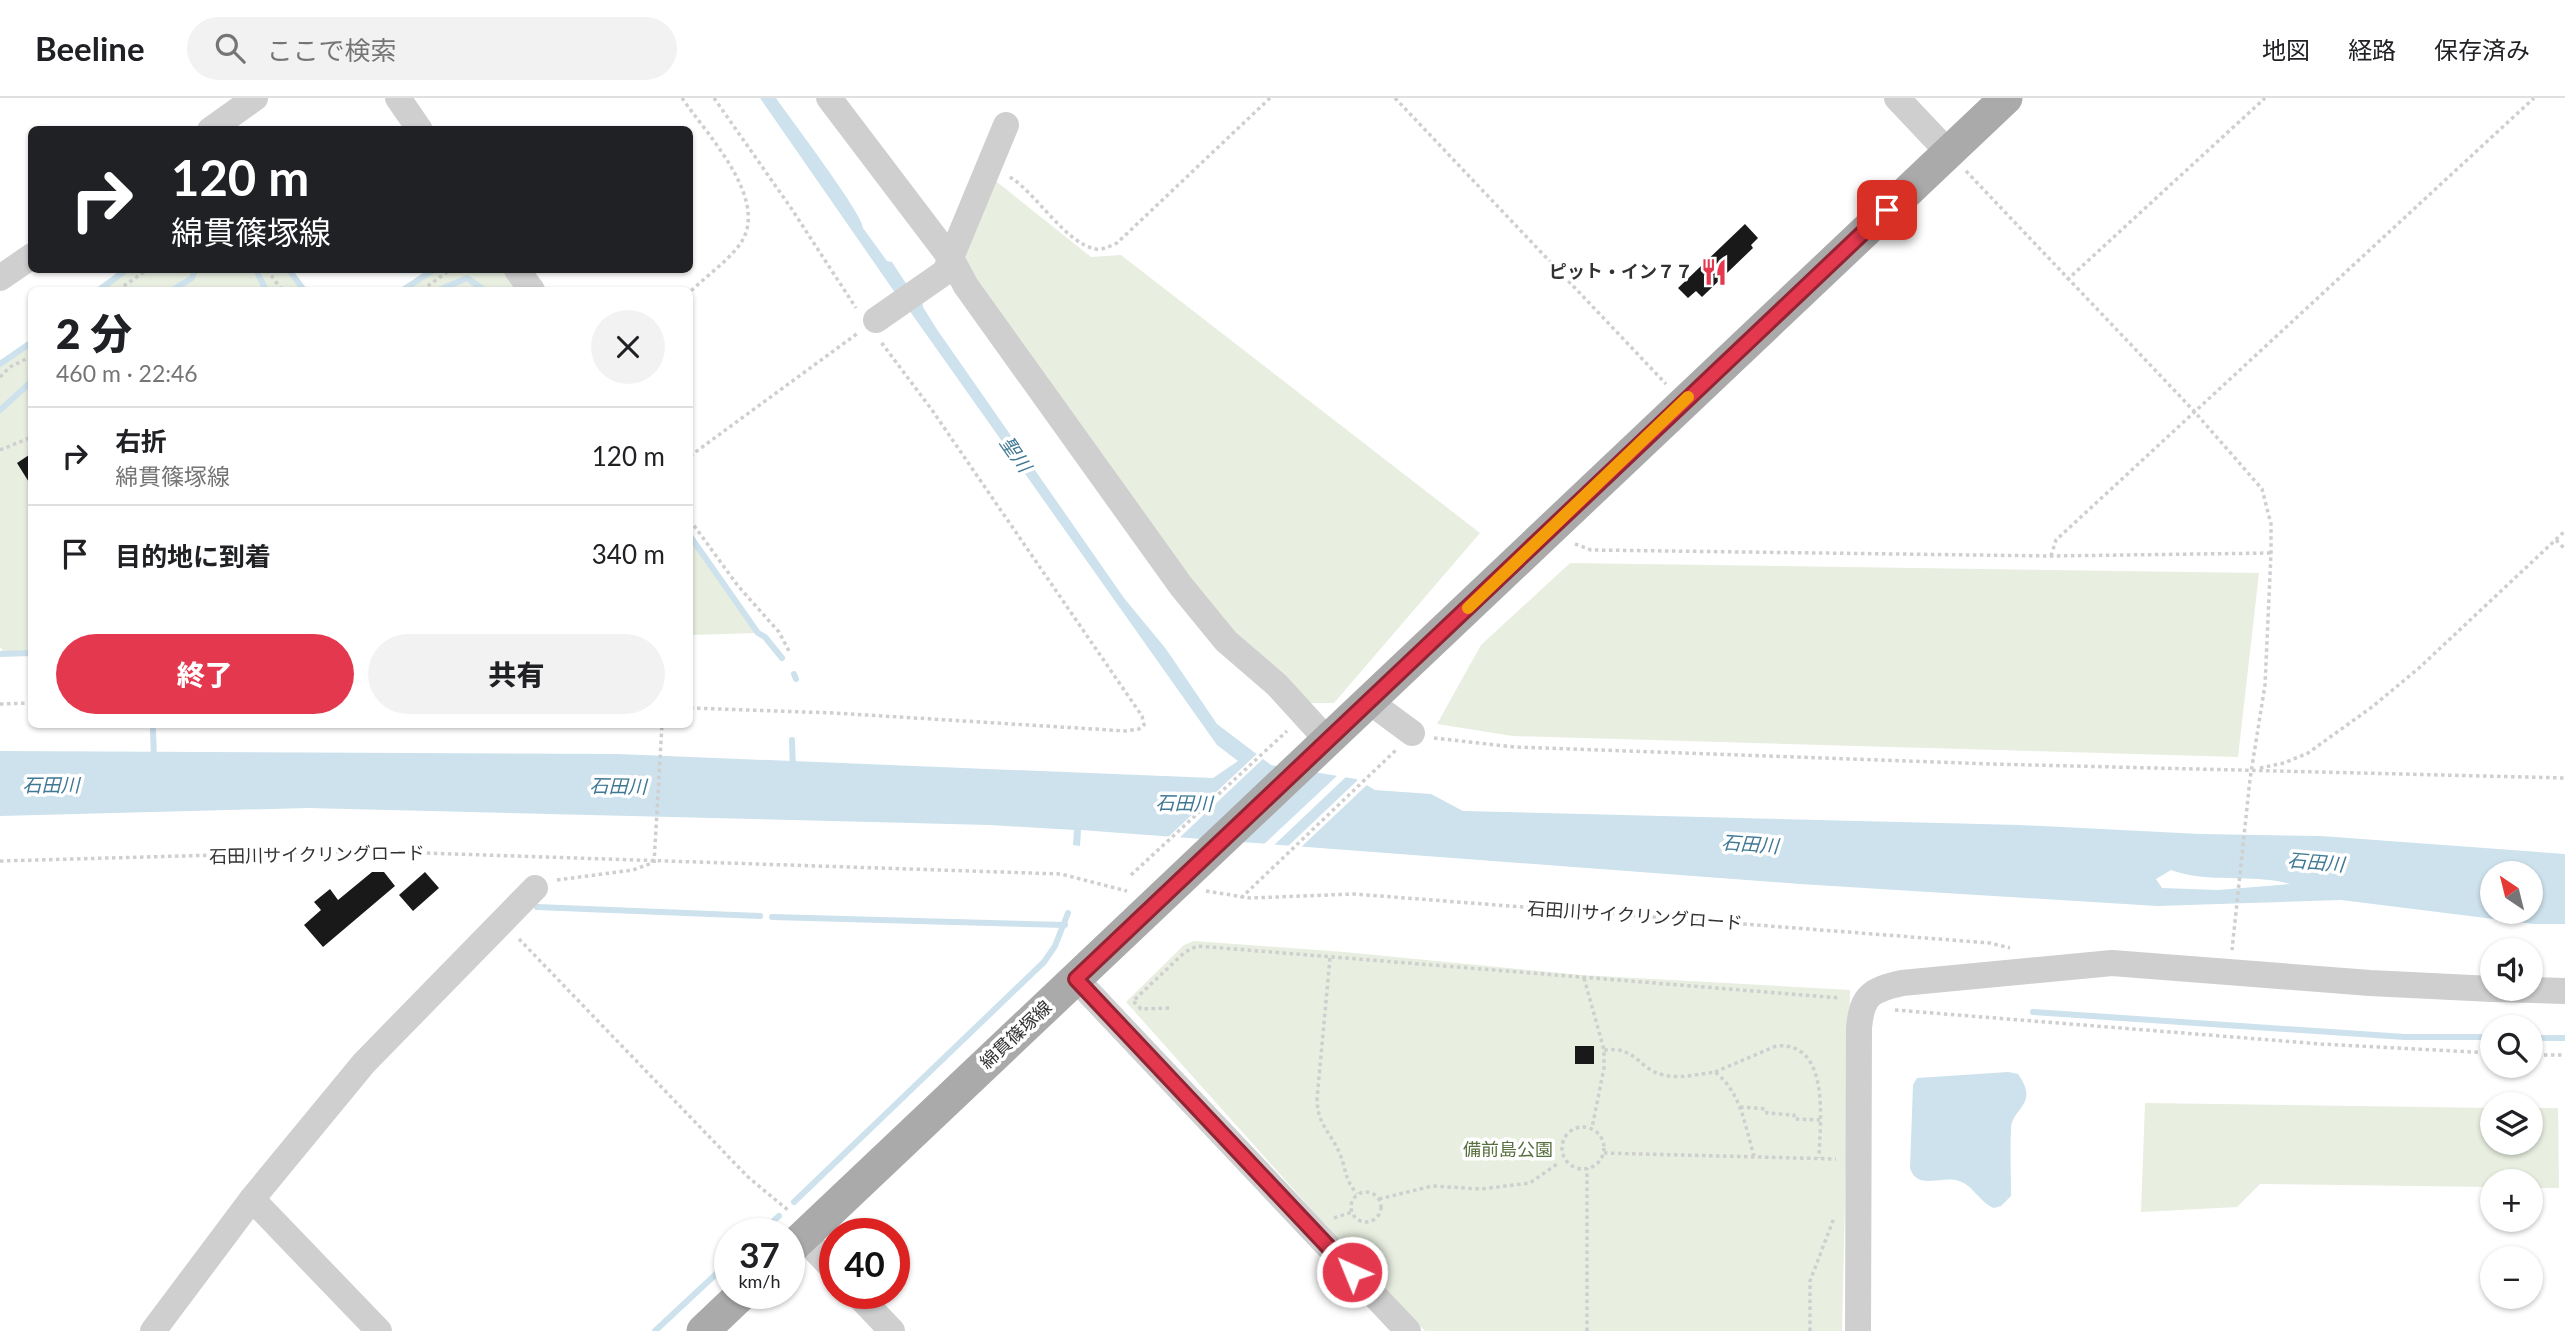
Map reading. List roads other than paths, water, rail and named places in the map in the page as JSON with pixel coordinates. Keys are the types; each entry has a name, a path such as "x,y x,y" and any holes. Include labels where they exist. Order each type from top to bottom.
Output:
{"main road":[{"name":"綿貫篠塚線","path":"805,1234 1076,979 1195,881 1324,746 1683,402 2006,98"},
{"path":"703,1331 726,1309"}],"street":[{"path":"216,126 255,98"},
{"path":"398,98 417,126"},
{"path":"828,98 1181,586 1226,641 1277,685 1324,746"},
{"path":"1897,98 1948,152"},
{"path":"872,323 948,266 1006,125"},
{"path":"0,278 28,259"},
{"path":"1370,702 1402,728 1408,738"},
{"path":"153,1331 252,1199 364,1063 536,888"},
{"path":"1858,1331 1859,1028 1848,1002 1902,983 2112,963 2370,983 2480,988"},
{"path":"1076,979 1408,1331"},
{"path":"2543,990 2565,991"},
{"path":"252,1199 379,1331"},
{"path":"871,1309 892,1331"}],"water":[{"path":"760,98 776,98 839,186 863,228 887,261 892,262 909,288 898,297"},
{"path":"922,300 923,307 936,328 1124,598 1166,649 1217,724 1271,765 1356,779 1375,790 1431,794 1463,811 2020,825 2200,834 2321,836 2565,854 2565,924 2543,924 2543,861 2480,861 2480,917 2341,900 2157,906 1800,884 1081,830 1080,846 1073,845 1074,830 990,825 308,808 0,816 0,751 618,754 1213,778 1238,761 1217,745 909,310","holes":["2171,870 2185,874 2261,879 2290,884 2218,890 2162,888 2156,879"]},
{"path":"2008,1072 2018,1074 2026,1093 2026,1099 2012,1122 2011,1196 2001,1206 1994,1208 1964,1183 1952,1180 1924,1181 1913,1175 1910,1168 1913,1085 1917,1078"}],"waterway":[{"path":"103,287 122,273"},
{"path":"177,287 192,278 194,273"},
{"path":"258,273 264,287"},
{"path":"291,273 302,287"},
{"path":"408,287 428,273"},
{"path":"446,287 467,278 480,287"},
{"path":"0,364 28,345"},
{"path":"0,410 28,385"},
{"path":"693,540 758,633 765,637 782,658"},
{"path":"0,654 28,653"},
{"path":"794,674 796,679"},
{"path":"153,730 154,759"},
{"path":"792,740 793,769"},
{"path":"537,907 760,916"},
{"path":"794,1202 1044,962 1055,946 1068,913"},
{"path":"772,917 1065,925"},
{"path":"2033,1012 2405,1037 2480,1037"},
{"path":"2543,1038 2565,1038"},
{"path":"655,1331 714,1276"}],"place":[{"name":"ピット・イン７７","path":"1714,272"}],"water label":[{"name":"聖川","path":"1016,454"},
{"name":"石田川","path":"51,785"},
{"name":"石田川","path":"618,786"},
{"name":"石田川","path":"1184,803"},
{"name":"石田川","path":"1750,844"},
{"name":"石田川","path":"2316,862"}],"park label":[{"name":"備前島公園","path":"1508,1150"}]}
